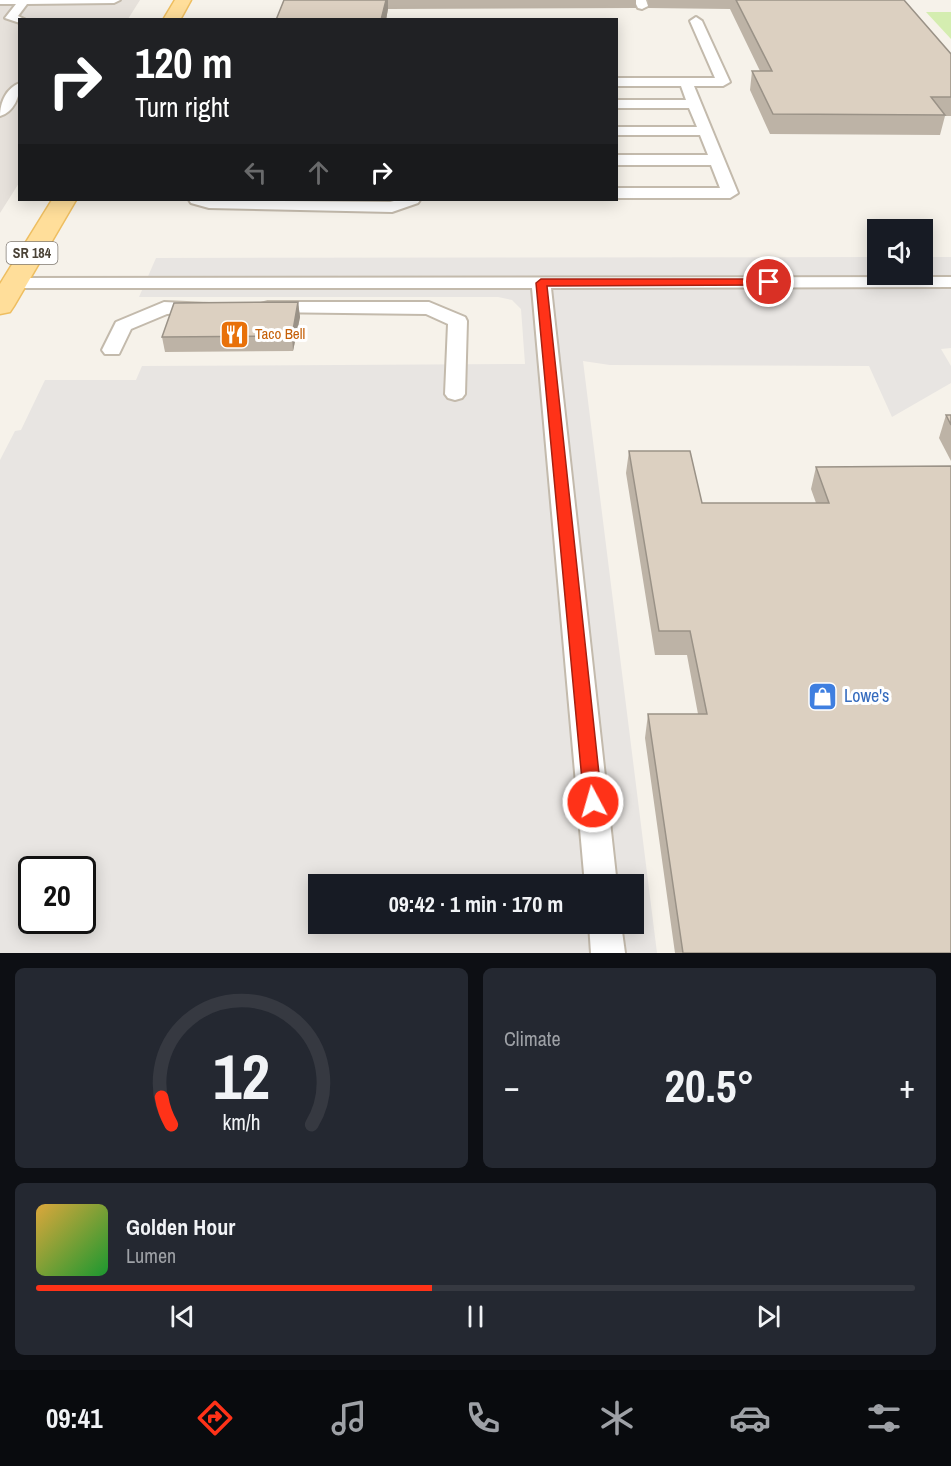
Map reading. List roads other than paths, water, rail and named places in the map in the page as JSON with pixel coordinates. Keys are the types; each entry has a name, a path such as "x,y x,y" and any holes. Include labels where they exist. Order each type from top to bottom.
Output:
{"main road":[{"path":"172,18 183,0"},
{"name":"SR 184","path":"0,306 63,201"}],"lane":[{"path":"0,1 114,0"},
{"path":"10,18 24,1"},
{"path":"618,81 723,82 696,21"},
{"path":"618,193 730,193 686,82"},
{"path":"0,112 18,90"},
{"path":"618,104 695,104"},
{"path":"618,131 705,131"},
{"path":"618,160 717,160"},
{"path":"201,201 392,207 411,201"},
{"path":"14,283 951,282"},
{"path":"541,283 600,874"},
{"path":"112,350 123,326 164,308 221,308"},
{"path":"244,308 429,308 458,321 455,394"},
{"path":"606,934 608,953"}],"place":[{"name":"Taco Bell","path":"234,334"},
{"name":"Lowe's","path":"823,696"}]}
